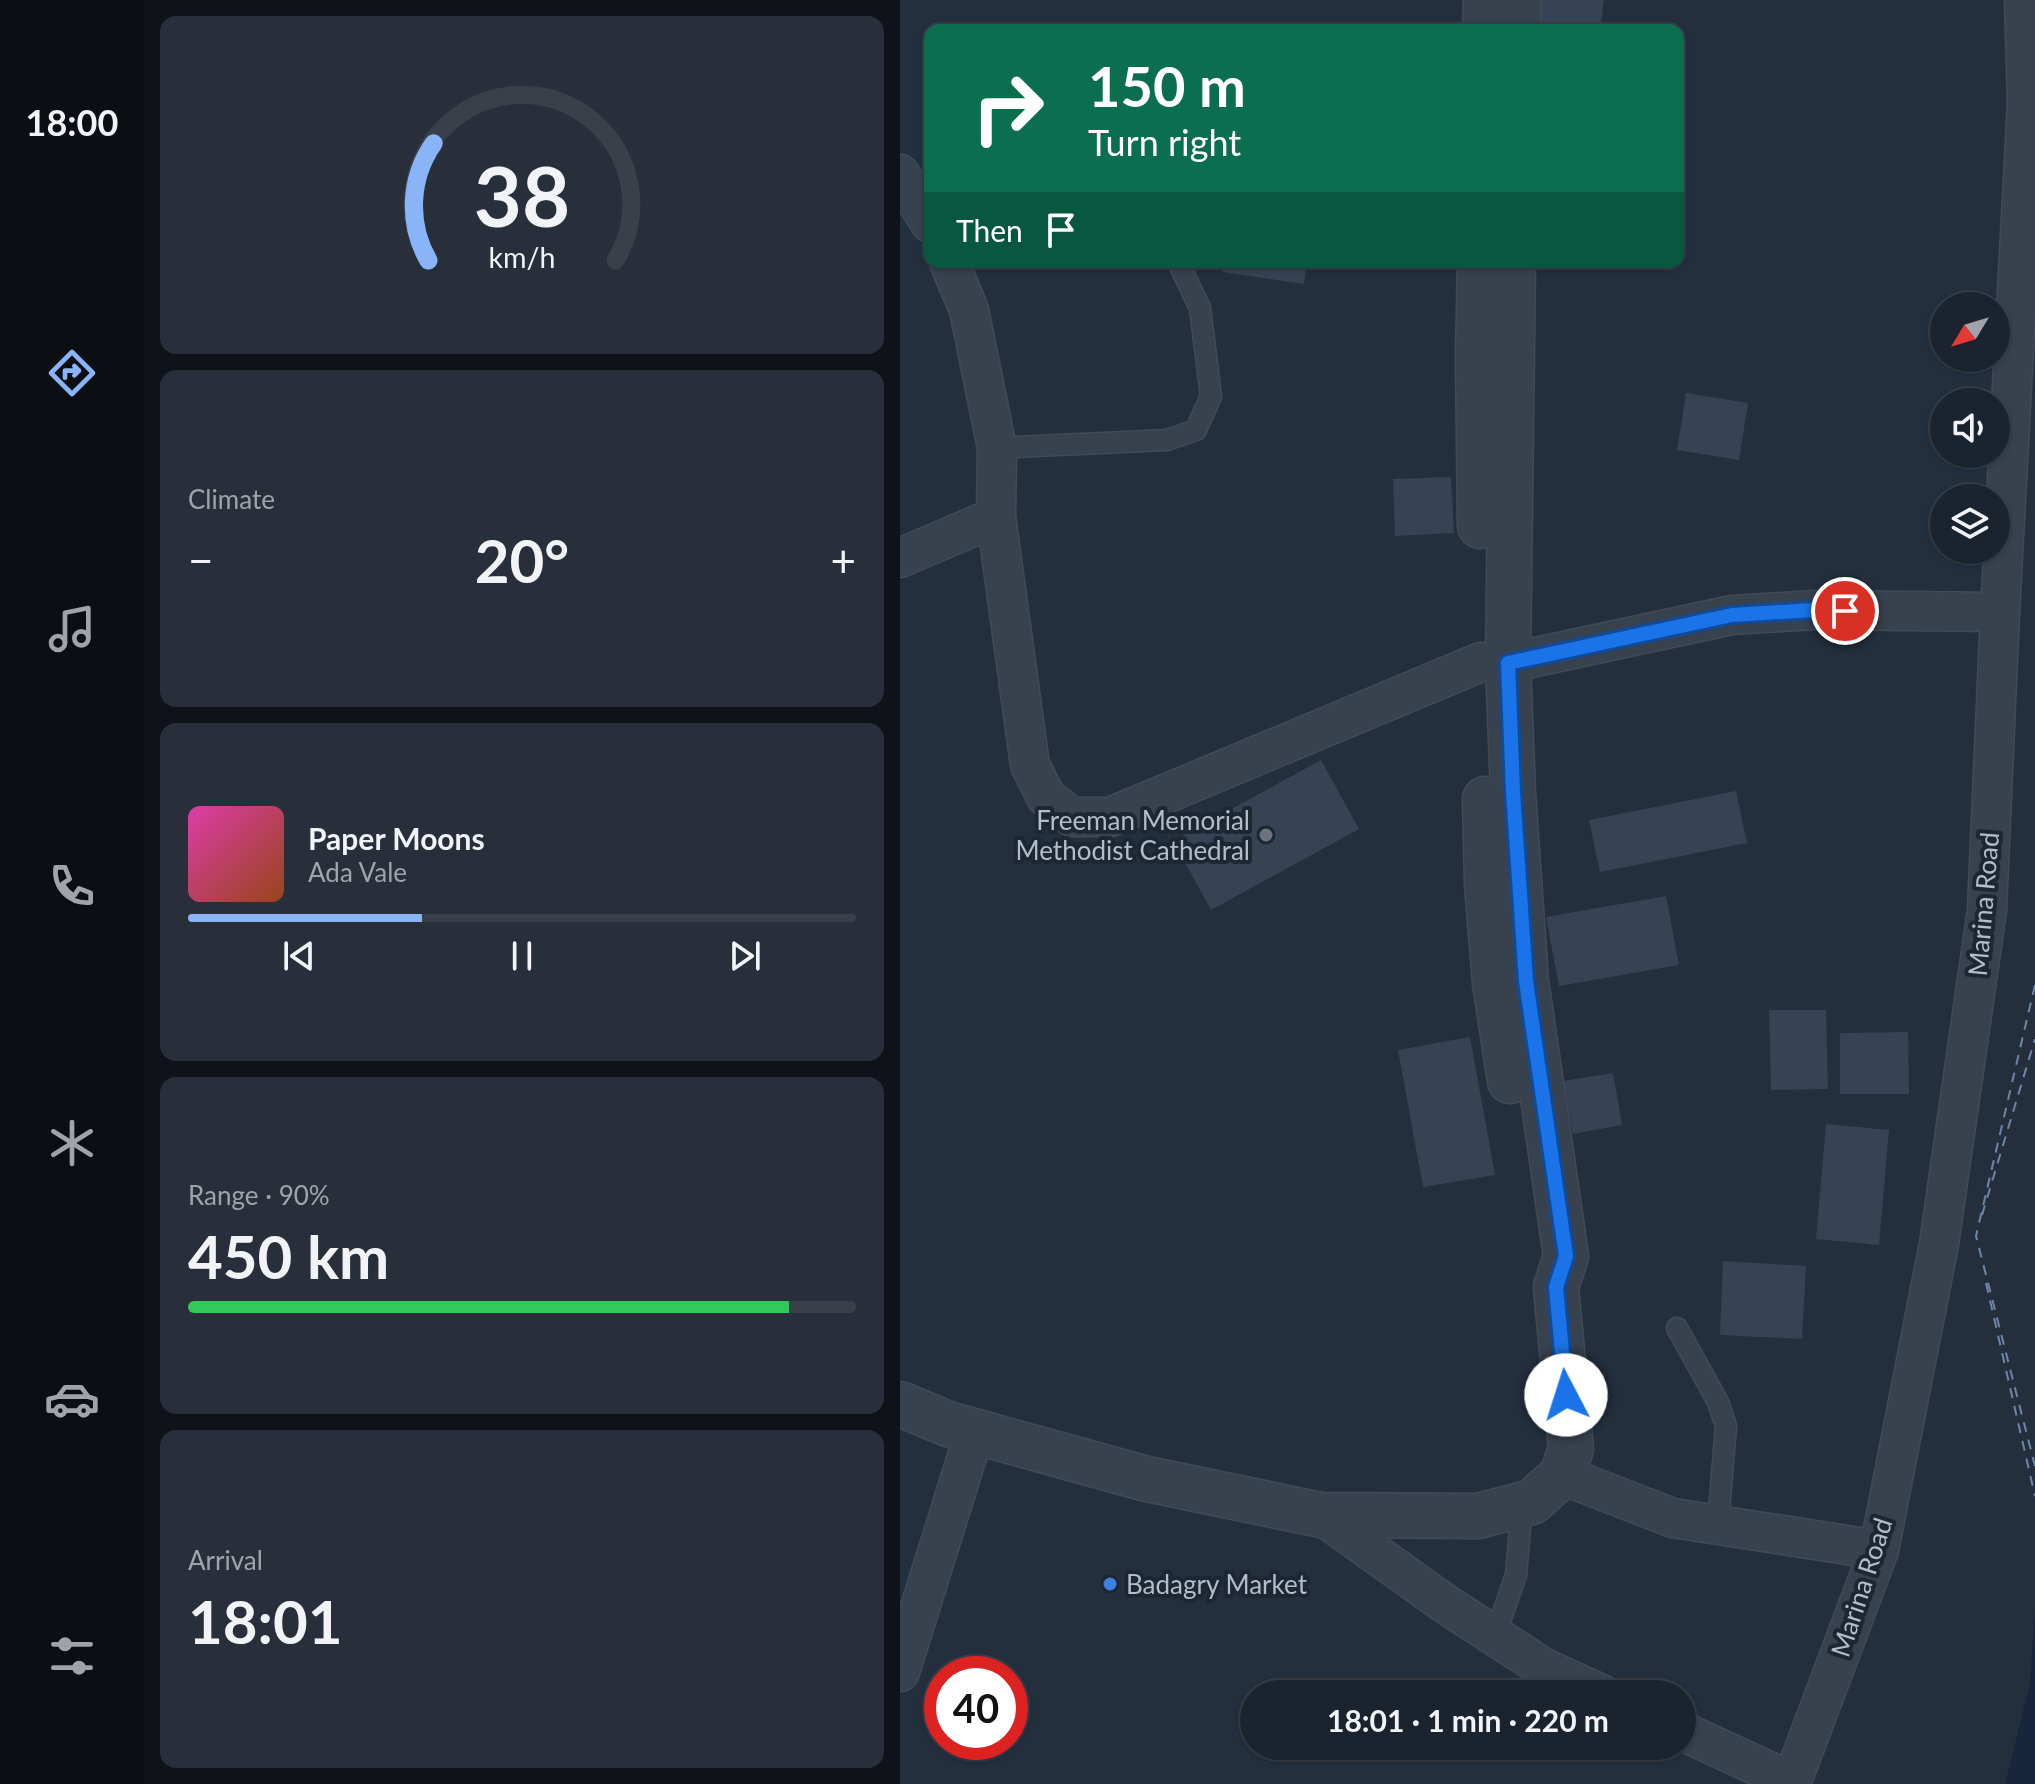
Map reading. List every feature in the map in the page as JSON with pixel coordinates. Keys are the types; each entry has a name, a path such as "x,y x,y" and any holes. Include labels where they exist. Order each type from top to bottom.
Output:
{"street":[{"path":"1485,24 1486,0"},
{"path":"1518,0 1518,24"},
{"name":"Marina Road","path":"1791,1783 1879,1550 1939,1244 1987,910 2027,103 2024,0"},
{"path":"900,174 924,213"},
{"path":"952,268 969,310 997,448 996,517 1030,765 1046,797 1072,817 1110,817 1494,663 1732,615 1814,610 2000,612"},
{"path":"900,1404 948,1424 1147,1479 1321,1515 1478,1516 1532,1502 1562,1475 1571,1449 1556,1287 1539,1262 1495,983 1487,884 1494,663 1494,356 1481,268"},
{"path":"1494,356 1512,268"},
{"path":"900,558 996,517"},
{"path":"900,1672 975,1431"},
{"path":"1562,1475 1673,1518 1879,1550"},
{"path":"1321,1515 1447,1605 1544,1668 1570,1680"},
{"path":"1696,1738 1791,1783"}],"lane":[{"path":"997,448 1167,440 1196,430 1211,396 1200,308 1181,268"},
{"path":"1677,1328 1718,1402 1726,1426 1718,1524"},
{"path":"1495,1636 1516,1575 1522,1505"}],"water":[{"path":"2035,1611 2035,1784 2005,1784 2030,1683"}],"building":[{"path":"1530,0 1604,0 1601,24 1528,24"},
{"path":"1222,268 1306,268 1304,284 1222,272"},
{"path":"1686,393 1748,403 1739,460 1677,450"},
{"path":"1451,477 1454,533 1395,536 1393,479"},
{"name":"Freeman Memorial Methodist Cathedral","path":"1321,760 1359,829 1211,910 1173,841"},
{"path":"1736,791 1747,843 1600,872 1589,820"},
{"path":"1666,896 1679,965 1559,986 1546,917"},
{"path":"1769,1010 1826,1010 1828,1089 1771,1090"},
{"path":"1908,1032 1909,1094 1840,1094 1840,1033"},
{"path":"1470,1037 1495,1175 1423,1187 1398,1050"},
{"path":"1613,1073 1622,1125 1573,1134 1563,1081"},
{"path":"1826,1124 1889,1130 1879,1245 1816,1239"},
{"path":"1723,1261 1806,1266 1802,1339 1720,1335"}],"ferry route":[{"path":"2035,985 1976,1236 2035,1466"},
{"path":"1982,1215 2035,1039"},
{"path":"1986,1283 2035,1496"}],"place":[{"name":"Freeman Memorial Methodist Cathedral","path":"1266,835"},
{"name":"Badagry Market","path":"1110,1584"}],"route":[{"path":"1566,1395 1556,1287 1566,1256 1526,981 1508,663 1732,615 1845,611"}]}
